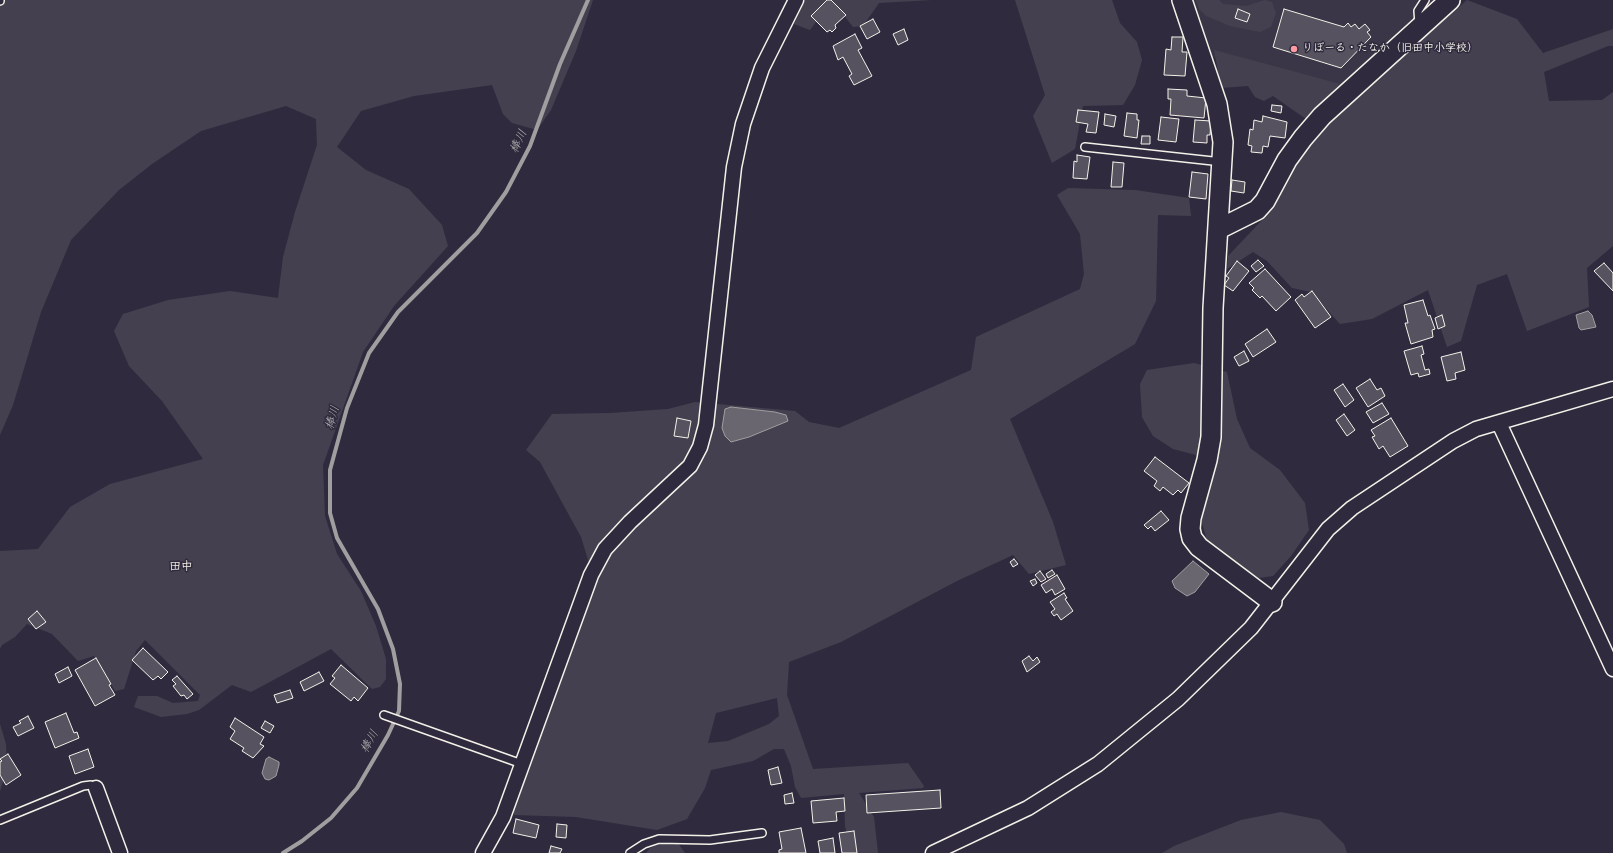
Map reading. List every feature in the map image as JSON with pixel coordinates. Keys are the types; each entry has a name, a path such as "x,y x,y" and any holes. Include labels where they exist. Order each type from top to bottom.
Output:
{"street":[{"path":"484,853 503,817 594,568 605,549 630,522 690,466 700,447 706,425 734,166 743,124 762,68 796,0"},
{"path":"1182,0 1217,104 1221,123 1222,162 1213,316 1211,437 1208,460 1191,518 1190,529 1192,538 1199,547 1272,602"},
{"path":"1219,229 1257,210 1265,201 1287,160 1322,116 1450,0"},
{"path":"932,853 1028,808 1098,764 1178,699 1251,628 1328,529 1352,508 1453,441 1476,429 1498,424 1613,389"},
{"path":"1498,424 1613,669"},
{"path":"96,788 120,853"}],"lane":[{"path":"1419,27 1418,11 1425,0"},
{"path":"1085,147 1222,162"},
{"path":"384,715 522,764"},
{"path":"0,820 83,786 91,785 96,788"},
{"path":"630,853 644,844 659,839 710,840 762,833"}],"shaded area":[{"path":"0,0 593,0 576,51 551,110 537,130 512,123 503,114 492,85 414,96 361,111 337,147 366,170 409,189 442,225 448,246 394,306 363,352 323,465 325,516 337,554 361,591 376,626 386,659 386,679 380,687 372,689 331,649 251,692 232,685 199,710 187,714 161,717 134,707 138,696 157,696 173,703 198,701 200,695 145,640 136,651 124,689 115,691 94,656 78,661 52,634 27,624 15,637 2,645 0,649 0,551 38,549 70,507 110,484 203,459 162,401 129,366 114,331 123,314 168,300 230,291 278,298 283,257 295,212 317,145 316,119 286,106 201,131 152,164 119,190 71,240 41,312 13,405 0,435"},
{"path":"805,0 832,0 810,30 794,24"},
{"path":"832,0 932,0 879,3 863,26 853,27"},
{"path":"1015,0 1112,0 1120,23 1137,42 1142,60 1135,85 1123,105 1083,106 1075,149 1052,163 1033,116 1045,95"},
{"name":"りぼーる・たなか（旧田中小学校）","path":"1192,0 1435,0 1337,89 1208,56 1207,42"},
{"path":"1196,0 1219,0 1223,4 1246,6 1265,0 1272,2 1276,13 1271,27 1260,32 1230,26 1206,16 1199,9"},
{"path":"1467,0 1517,19 1543,53 1613,29 1613,46 1608,46 1544,72 1549,101 1602,100 1613,92 1613,246 1587,268 1589,307 1527,331 1507,274 1477,285 1461,341 1447,347 1428,290 1372,319 1340,324 1311,292 1292,288 1267,261 1253,252 1227,269 1228,256 1265,217 1293,166 1328,123"},
{"path":"1214,50 1340,84 1306,119 1273,96 1264,101 1255,97 1248,86 1221,88"},
{"path":"1068,188 1135,190 1189,198 1191,216 1158,215 1156,301 1135,344 1010,419 1053,522 1066,565 1029,574 1013,555 957,581 841,642 789,662 787,695 813,769 908,763 924,786 923,788 859,793 874,817 878,853 852,853 845,826 844,794 801,798 795,787 791,766 784,749 774,749 753,761 711,770 705,788 687,819 657,830 576,817 514,815 513,803 594,579 581,537 540,462 526,450 552,414 610,413 668,409 695,402 795,411 809,422 839,428 971,370 976,337 1080,289 1084,274 1080,234 1057,195","holes":["731,407 775,412 786,415 749,437 731,442","777,698 779,716 769,724 728,741 708,743 716,713"]},
{"path":"1588,311 1592,315 1596,327 1581,330 1579,328 1576,315"},
{"path":"1194,363 1227,372 1237,419 1250,448 1280,470 1305,503 1309,530 1291,556 1273,576 1259,578 1233,564 1207,540 1199,513 1200,456 1173,449 1153,436 1142,417 1140,384 1147,370"},
{"path":"731,407 775,412 786,415 788,421 749,437 731,442 725,436 722,428 725,409"},
{"path":"1193,561 1209,574 1195,592 1187,596 1175,588 1172,581"},
{"path":"0,724 6,744 7,770 0,791"},
{"path":"269,757 279,762 279,765 276,776 269,780 265,779 262,773 266,759"},
{"path":"1281,812 1320,820 1344,844 1347,853 1162,853 1174,846 1241,820"},
{"path":"663,843 678,843 685,853 646,853 650,848"}],"building":[{"path":"827,0 831,0 846,15 835,25 836,28 832,32 830,30 827,32 811,16"},
{"path":"1238,9 1250,14 1247,22 1235,18"},
{"path":"1284,9 1344,27 1348,23 1351,27 1355,24 1359,29 1365,24 1370,30 1367,32 1371,37 1341,68 1273,47"},
{"path":"873,19 880,32 867,39 860,26"},
{"path":"904,29 908,40 898,45 893,34"},
{"path":"855,34 862,48 858,50 872,76 854,85 849,76 852,74 843,57 838,60 833,46"},
{"path":"1172,37 1183,37 1182,52 1187,52 1185,76 1164,75 1166,49 1171,50"},
{"path":"1168,89 1187,90 1187,96 1206,98 1204,118 1170,115 1171,99 1168,99"},
{"path":"1272,105 1282,106 1281,113 1271,111"},
{"path":"1078,110 1099,112 1096,133 1086,132 1088,124 1076,122"},
{"path":"1127,113 1137,114 1137,120 1139,120 1137,138 1124,136"},
{"path":"1105,114 1116,116 1114,127 1104,125"},
{"path":"1263,116 1287,122 1285,138 1270,136 1268,147 1263,146 1262,153 1251,152 1252,146 1248,145 1250,129 1253,130 1254,120 1262,122"},
{"path":"1161,117 1179,119 1176,142 1158,140"},
{"path":"1195,120 1211,121 1210,135 1207,135 1207,143 1193,142"},
{"path":"1142,136 1150,136 1150,144 1141,144"},
{"path":"1077,155 1090,157 1087,179 1073,178 1074,161 1077,162"},
{"path":"1113,162 1124,163 1122,187 1111,187"},
{"path":"1192,172 1208,174 1206,199 1189,197"},
{"path":"1232,180 1245,182 1244,193 1231,191"},
{"path":"1258,260 1264,266 1256,272 1251,266"},
{"path":"1237,261 1249,271 1233,291 1224,285 1229,278 1226,276"},
{"path":"1604,263 1613,273 1613,291 1594,271"},
{"path":"1265,269 1291,297 1276,311 1262,296 1260,298 1252,290 1254,288 1249,283"},
{"path":"1312,291 1331,317 1315,328 1295,300 1302,294 1304,297"},
{"path":"1423,300 1428,316 1430,315 1435,329 1432,330 1433,337 1411,344 1405,323 1408,323 1404,305"},
{"path":"1442,315 1445,326 1438,329 1435,318"},
{"path":"1267,329 1276,342 1253,357 1245,344"},
{"path":"1422,346 1424,354 1421,355 1425,370 1429,369 1430,374 1419,377 1418,373 1411,375 1404,351"},
{"path":"1244,351 1249,361 1239,366 1234,357"},
{"path":"1461,352 1465,370 1455,373 1456,379 1447,381 1441,357"},
{"path":"1370,379 1377,390 1381,388 1385,396 1368,407 1356,388"},
{"path":"1343,384 1354,400 1345,407 1334,390"},
{"path":"1382,403 1389,414 1373,423 1366,412"},
{"path":"1344,414 1355,430 1347,436 1336,420"},
{"path":"677,418 691,421 688,438 674,436"},
{"path":"1391,418 1408,446 1390,457 1383,446 1379,449 1372,437 1375,436 1371,430"},
{"path":"1155,457 1189,483 1181,493 1178,490 1173,495 1163,487 1160,491 1154,486 1157,481 1144,471"},
{"path":"1161,511 1169,520 1155,531 1151,526 1148,529 1144,525"},
{"path":"1014,559 1018,564 1013,567 1010,562"},
{"path":"1052,570 1055,574 1048,578 1046,574"},
{"path":"1040,571 1046,579 1041,582 1035,575"},
{"path":"1057,575 1065,589 1055,595 1052,589 1046,593 1041,585"},
{"path":"1035,579 1037,583 1033,586 1030,581"},
{"path":"1064,593 1067,598 1065,599 1073,611 1061,620 1057,614 1054,616 1051,612 1055,609 1050,602"},
{"path":"37,611 46,622 36,629 28,619"},
{"path":"143,648 168,672 161,679 158,676 153,680 132,660"},
{"path":"1029,656 1033,661 1037,657 1040,662 1027,672 1022,661"},
{"path":"96,658 111,684 109,685 115,695 95,706 75,670"},
{"path":"341,665 368,688 358,701 354,697 351,701 330,684 335,678 332,676"},
{"path":"68,667 72,676 59,683 55,674"},
{"path":"319,672 324,681 304,691 300,682"},
{"path":"177,676 193,694 187,699 184,695 181,696 173,686 176,684 172,680"},
{"path":"290,690 293,698 277,703 274,695"},
{"path":"66,713 74,733 77,732 79,738 55,748 45,722"},
{"path":"28,716 34,728 18,736 13,727 21,723 19,721"},
{"path":"235,718 264,737 260,744 264,746 253,758 242,751 244,748 230,739 235,731 230,727"},
{"path":"265,721 274,726 270,733 261,728"},
{"path":"88,749 94,767 75,774 69,756"},
{"path":"8,754 21,775 6,785 0,775 0,762 2,761 0,759"},
{"path":"778,767 782,783 771,785 768,770"},
{"path":"940,790 941,808 867,813 866,795"},
{"path":"792,793 794,803 785,804 784,795"},
{"path":"844,798 845,811 836,812 837,821 813,823 811,801"},
{"path":"516,819 539,825 536,838 513,833"},
{"path":"557,824 567,825 566,838 556,837"},
{"path":"801,828 806,853 779,853 779,850 782,849 779,832"},
{"path":"854,831 857,853 842,853 839,833"},
{"path":"833,838 835,853 820,853 818,841"},
{"path":"551,846 562,849 560,853 549,853"}],"waterway":[{"name":"棒川","path":"283,853 302,841 331,818 357,788 388,735 399,711 400,684 393,649 378,609 337,538 330,513 330,470 347,408 369,353 398,312 477,233 506,192 530,146 560,64 588,0"}],"place":[{"name":"りぼーる・たなか（旧田中小学校）","path":"1294,49"}],"district":[{"name":"田中","path":"181,568"}]}
